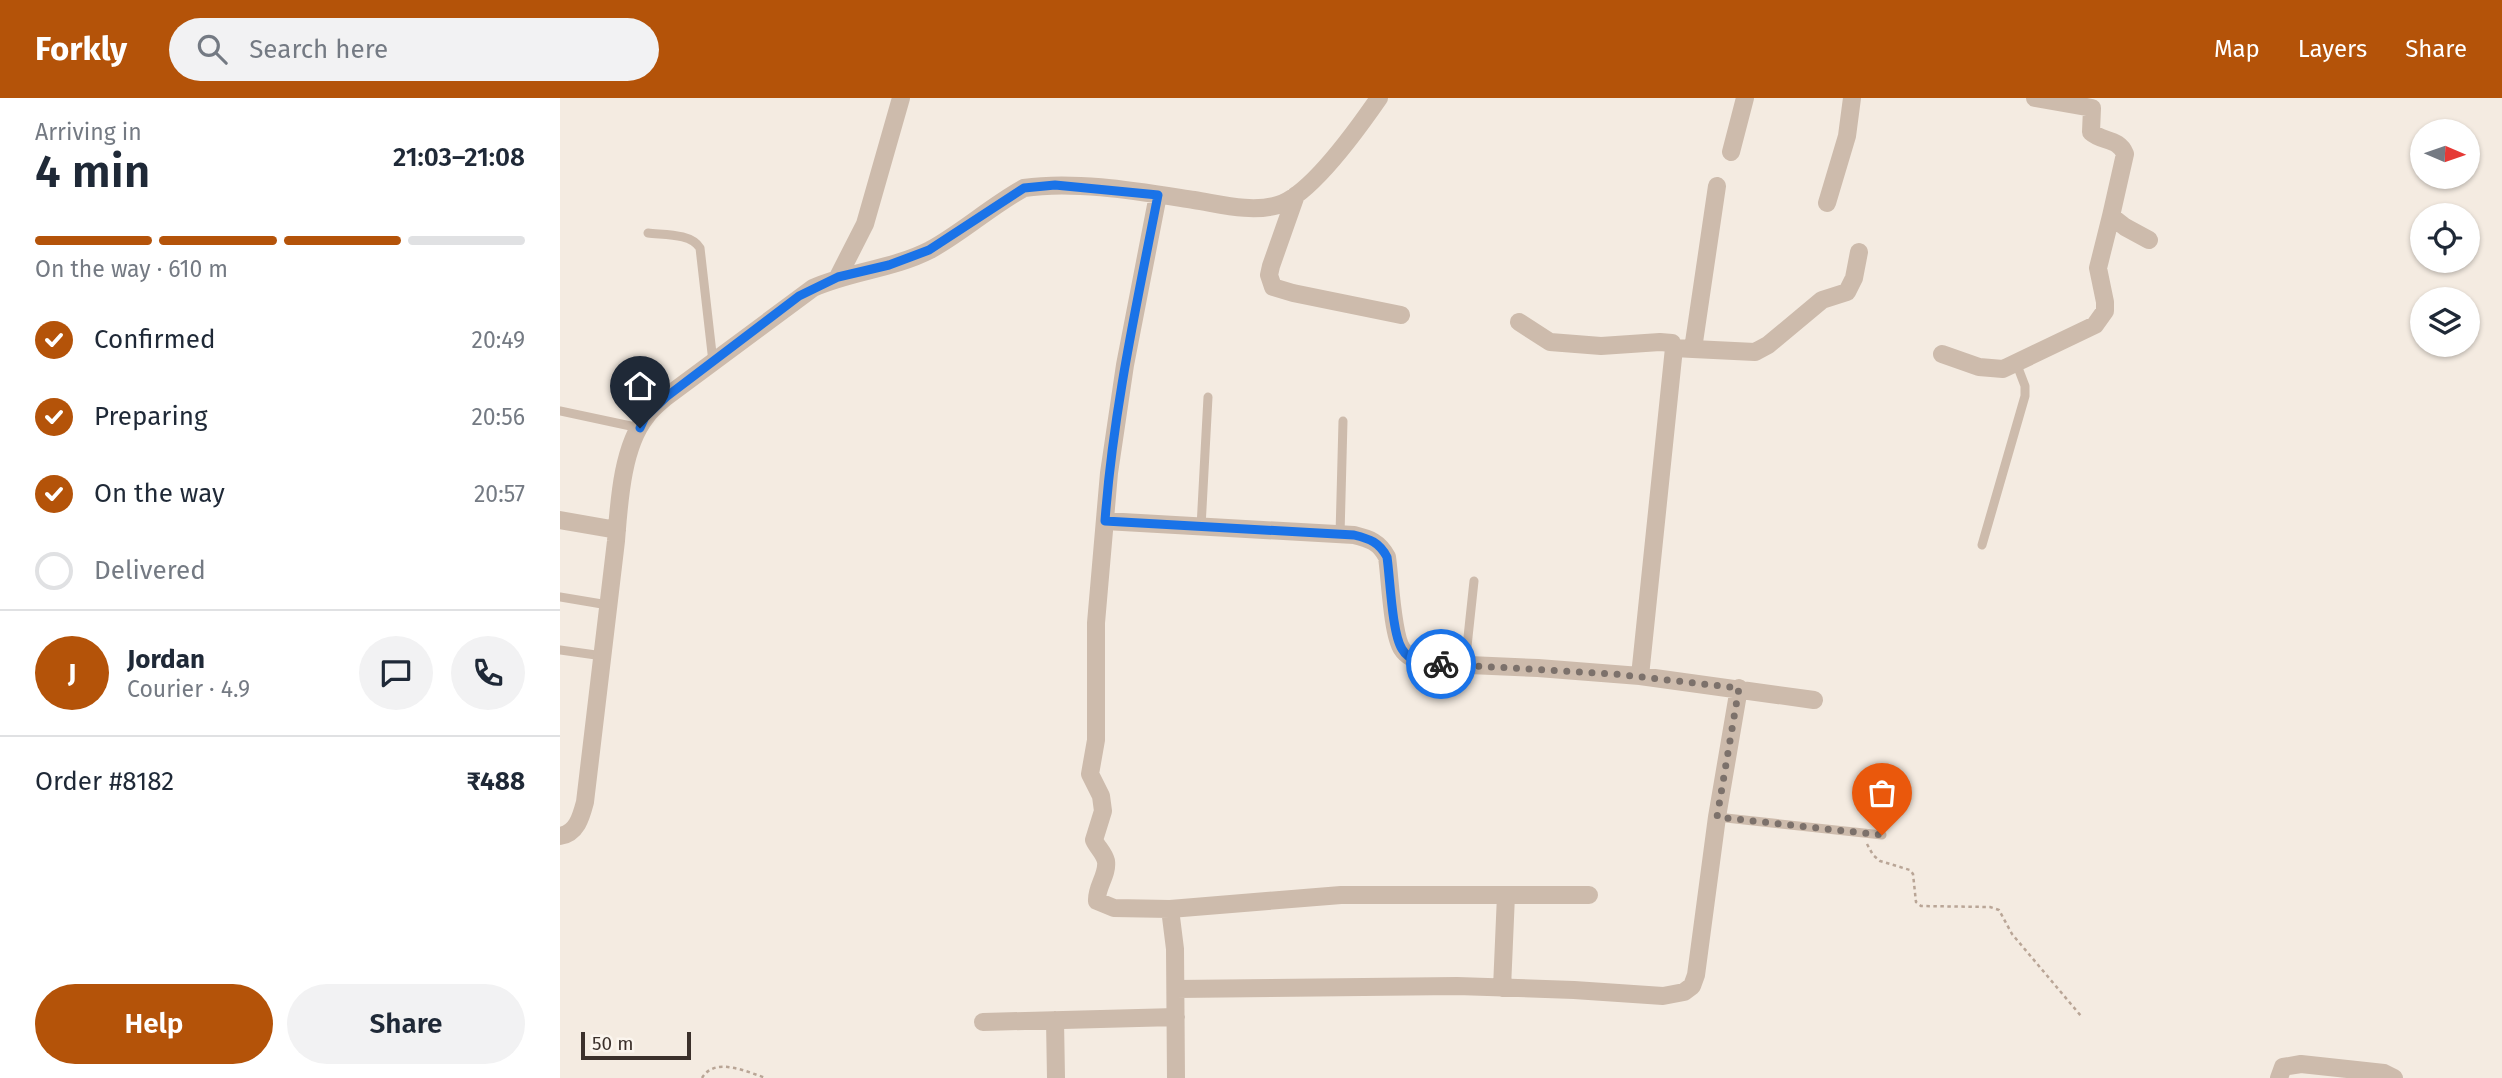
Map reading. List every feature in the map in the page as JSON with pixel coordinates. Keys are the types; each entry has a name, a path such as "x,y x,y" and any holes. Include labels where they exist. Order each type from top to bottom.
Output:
{"street":[{"path":"838,277 865,224 901,98"},
{"path":"560,836 568,835 579,822 585,802 625,470 634,438 645,417 666,397 799,296 838,277 889,265 929,250 1024,188 1055,185 1158,195 1254,209 1279,205 1314,180 1379,98"},
{"path":"1731,152 1745,98"},
{"path":"1827,203 1847,136 1852,98"},
{"path":"1942,354 1989,368 2003,369 2017,365 2095,325 2105,311 2098,268 2125,154 2119,144 2095,136 2091,132 2092,108 2035,98"},
{"path":"1693,349 1717,186"},
{"path":"1158,195 1125,365 1109,473 1096,623 1096,740 1090,774 1103,804 1094,840 1106,863 1106,870 1096,891 1097,901 1114,908 1170,909 1341,895 1589,895"},
{"path":"1296,195 1271,266 1269,275 1273,287 1401,315"},
{"path":"2111,216 2124,227 2149,240"},
{"path":"1674,348 1755,352 1768,345 1822,300 1847,292 1854,278 1859,252"},
{"path":"1519,322 1550,342 1601,346 1660,342 1672,343 1674,348 1640,676"},
{"path":"560,520 617,530"},
{"path":"1105,521 1369,539 1381,546 1387,557 1401,649 1411,658 1424,663 1640,676 1814,700"},
{"path":"1176,989 1384,986 1502,988 1663,996 1684,992 1692,986 1696,975 1717,817 1739,688"},
{"path":"1502,988 1506,895"},
{"path":"1170,909 1176,989 1176,1078"},
{"path":"983,1022 1176,1017"},
{"path":"1055,1020 1056,1078"},
{"path":"2279,1078 2283,1068 2301,1064 2384,1073 2394,1078"}],"lane":[{"path":"648,233 688,238 695,241 700,248 713,362"},
{"path":"1982,545 2025,396 2023,377 2017,365"},
{"path":"1201,527 1208,397"},
{"path":"560,411 640,428"},
{"path":"1340,535 1343,421"},
{"path":"1465,665 1474,580"},
{"path":"560,597 608,605"},
{"path":"560,650 603,656"},
{"path":"1717,817 1882,835"}],"path":[{"path":"1860,832 1873,855 1880,861 1910,870 1913,874 1916,902 1921,906 1990,907 1998,910 2012,934 2081,1016"},
{"path":"702,1078 710,1069 720,1066 766,1078"}],"way so far":[{"path":"1441,664 1615,674 1739,688 1717,817 1882,835"}],"route":[{"path":"640,428 645,417 666,397 799,296 838,277 889,265 929,250 1024,188 1055,185 1158,195 1115,425 1105,521 1354,535 1369,539 1381,546 1387,557 1401,649 1411,658 1424,663 1441,664"}]}
